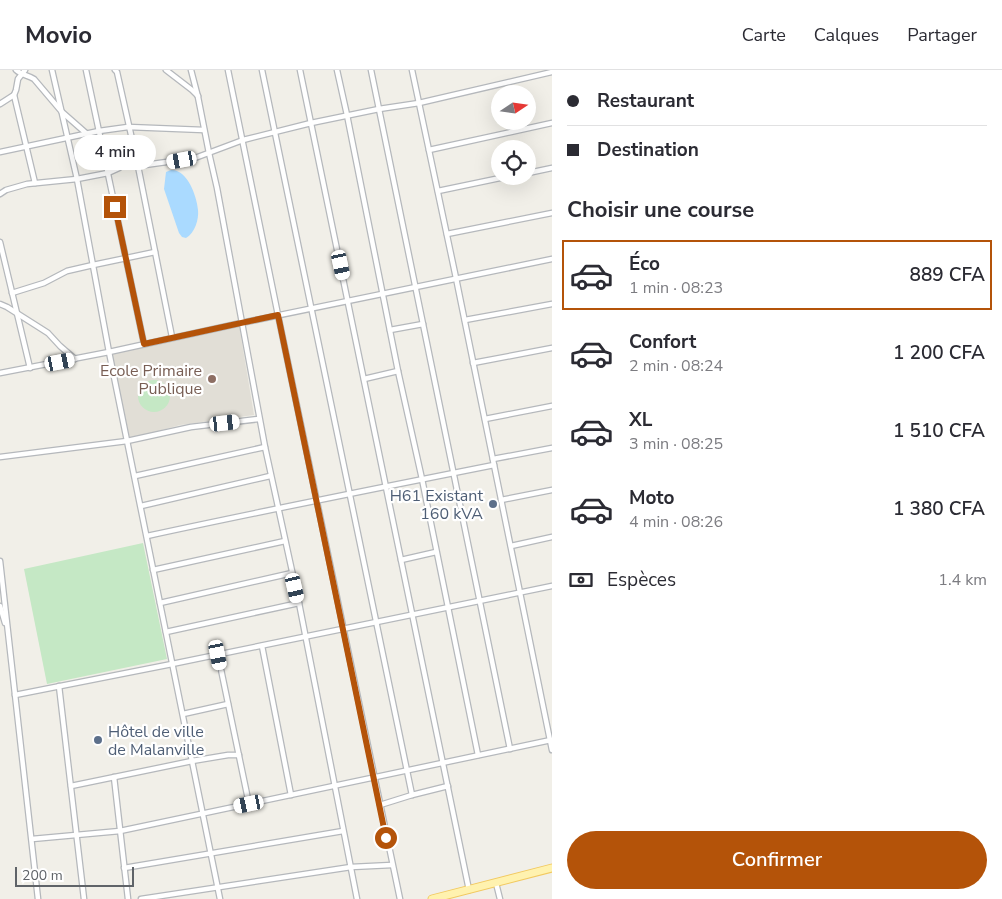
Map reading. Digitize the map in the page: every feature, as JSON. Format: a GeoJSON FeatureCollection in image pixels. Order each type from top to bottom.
{"type":"FeatureCollection","features":[{"type":"Feature","properties":{"kind":"main road"},"geometry":{"type":"LineString","coordinates":[[432,899],[552,868]]}},
{"type":"Feature","properties":{"kind":"street"},"geometry":{"type":"LineString","coordinates":[[16,70],[34,79],[62,112],[102,146],[126,162],[138,166],[195,158],[242,140],[311,123],[419,102],[552,72]]}},
{"type":"Feature","properties":{"kind":"street"},"geometry":{"type":"LineString","coordinates":[[52,70],[77,179],[109,352],[220,899]]}},
{"type":"Feature","properties":{"kind":"street"},"geometry":{"type":"LineString","coordinates":[[86,70],[144,344]]}},
{"type":"Feature","properties":{"kind":"street"},"geometry":{"type":"LineString","coordinates":[[115,70],[138,166],[172,337]]}},
{"type":"Feature","properties":{"kind":"street"},"geometry":{"type":"LineString","coordinates":[[166,70],[198,97]]}},
{"type":"Feature","properties":{"kind":"street"},"geometry":{"type":"LineString","coordinates":[[191,70],[224,224],[264,448],[299,603],[357,899]]}},
{"type":"Feature","properties":{"kind":"street"},"geometry":{"type":"LineString","coordinates":[[228,70],[400,899]]}},
{"type":"Feature","properties":{"kind":"street"},"geometry":{"type":"LineString","coordinates":[[262,70],[412,795]]}},
{"type":"Feature","properties":{"kind":"street"},"geometry":{"type":"LineString","coordinates":[[300,70],[470,890]]}},
{"type":"Feature","properties":{"kind":"street"},"geometry":{"type":"LineString","coordinates":[[337,70],[478,756]]}},
{"type":"Feature","properties":{"kind":"street"},"geometry":{"type":"LineString","coordinates":[[371,70],[510,749]]}},
{"type":"Feature","properties":{"kind":"street"},"geometry":{"type":"LineString","coordinates":[[412,70],[474,363],[552,750]]}},
{"type":"Feature","properties":{"kind":"street"},"geometry":{"type":"LineString","coordinates":[[23,72],[18,79],[14,95],[35,183]]}},
{"type":"Feature","properties":{"kind":"street"},"geometry":{"type":"LineString","coordinates":[[0,104],[14,95]]}},
{"type":"Feature","properties":{"kind":"street"},"geometry":{"type":"LineString","coordinates":[[429,150],[552,124]]}},
{"type":"Feature","properties":{"kind":"street"},"geometry":{"type":"LineString","coordinates":[[0,152],[68,137],[128,127],[204,130]]}},
{"type":"Feature","properties":{"kind":"street"},"geometry":{"type":"LineString","coordinates":[[0,194],[15,187],[35,183],[77,179],[108,173],[126,162]]}},
{"type":"Feature","properties":{"kind":"street"},"geometry":{"type":"LineString","coordinates":[[536,171],[552,168]]}},
{"type":"Feature","properties":{"kind":"street"},"geometry":{"type":"LineString","coordinates":[[438,191],[491,180]]}},
{"type":"Feature","properties":{"kind":"street"},"geometry":{"type":"LineString","coordinates":[[447,234],[552,213]]}},
{"type":"Feature","properties":{"kind":"street"},"geometry":{"type":"LineString","coordinates":[[0,242],[30,368]]}},
{"type":"Feature","properties":{"kind":"street"},"geometry":{"type":"LineString","coordinates":[[12,293],[44,283],[67,272],[155,252]]}},
{"type":"Feature","properties":{"kind":"street"},"geometry":{"type":"LineString","coordinates":[[0,373],[552,259]]}},
{"type":"Feature","properties":{"kind":"street"},"geometry":{"type":"LineString","coordinates":[[0,304],[48,333],[75,359]]}},
{"type":"Feature","properties":{"kind":"street"},"geometry":{"type":"LineString","coordinates":[[465,320],[552,304]]}},
{"type":"Feature","properties":{"kind":"street"},"geometry":{"type":"LineString","coordinates":[[390,330],[423,324]]}},
{"type":"Feature","properties":{"kind":"street"},"geometry":{"type":"LineString","coordinates":[[474,363],[552,348]]}},
{"type":"Feature","properties":{"kind":"street"},"geometry":{"type":"LineString","coordinates":[[364,379],[398,371]]}},
{"type":"Feature","properties":{"kind":"street"},"geometry":{"type":"LineString","coordinates":[[485,419],[552,406]]}},
{"type":"Feature","properties":{"kind":"street"},"geometry":{"type":"LineString","coordinates":[[0,458],[127,441],[184,428],[259,419]]}},
{"type":"Feature","properties":{"kind":"street"},"geometry":{"type":"LineString","coordinates":[[134,476],[264,448]]}},
{"type":"Feature","properties":{"kind":"street"},"geometry":{"type":"LineString","coordinates":[[147,536],[454,473],[552,448]]}},
{"type":"Feature","properties":{"kind":"street"},"geometry":{"type":"LineString","coordinates":[[141,506],[270,476]]}},
{"type":"Feature","properties":{"kind":"street"},"geometry":{"type":"LineString","coordinates":[[501,500],[552,490]]}},
{"type":"Feature","properties":{"kind":"street"},"geometry":{"type":"LineString","coordinates":[[511,546],[552,537]]}},
{"type":"Feature","properties":{"kind":"street"},"geometry":{"type":"LineString","coordinates":[[154,570],[285,541]]}},
{"type":"Feature","properties":{"kind":"street"},"geometry":{"type":"LineString","coordinates":[[401,560],[436,552]]}},
{"type":"Feature","properties":{"kind":"street"},"geometry":{"type":"LineString","coordinates":[[0,560],[38,899]]}},
{"type":"Feature","properties":{"kind":"street"},"geometry":{"type":"LineString","coordinates":[[160,603],[292,573]]}},
{"type":"Feature","properties":{"kind":"street"},"geometry":{"type":"LineString","coordinates":[[15,695],[552,586]]}},
{"type":"Feature","properties":{"kind":"street"},"geometry":{"type":"LineString","coordinates":[[166,632],[299,603]]}},
{"type":"Feature","properties":{"kind":"street"},"geometry":{"type":"LineString","coordinates":[[0,606],[9,634]]}},
{"type":"Feature","properties":{"kind":"street"},"geometry":{"type":"LineString","coordinates":[[262,646],[291,795]]}},
{"type":"Feature","properties":{"kind":"street"},"geometry":{"type":"LineString","coordinates":[[218,655],[249,804]]}},
{"type":"Feature","properties":{"kind":"street"},"geometry":{"type":"LineString","coordinates":[[59,686],[84,899]]}},
{"type":"Feature","properties":{"kind":"street"},"geometry":{"type":"LineString","coordinates":[[182,714],[228,704]]}},
{"type":"Feature","properties":{"kind":"street"},"geometry":{"type":"LineString","coordinates":[[32,840],[120,831],[551,740]]}},
{"type":"Feature","properties":{"kind":"street"},"geometry":{"type":"LineString","coordinates":[[71,786],[192,761],[239,755]]}},
{"type":"Feature","properties":{"kind":"street"},"geometry":{"type":"LineString","coordinates":[[114,776],[128,899]]}},
{"type":"Feature","properties":{"kind":"street"},"geometry":{"type":"LineString","coordinates":[[380,805],[448,786]]}},
{"type":"Feature","properties":{"kind":"street"},"geometry":{"type":"LineString","coordinates":[[124,868],[343,831]]}},
{"type":"Feature","properties":{"kind":"street"},"geometry":{"type":"LineString","coordinates":[[141,899],[351,867],[392,865]]}},
{"type":"Feature","properties":{"kind":"street"},"geometry":{"type":"LineString","coordinates":[[496,883],[500,899]]}},
{"type":"Feature","properties":{"kind":"shaded area"},"geometry":{"type":"Polygon","coordinates":[[[239,325],[254,415],[180,425],[130,439],[111,354],[239,325]]]}},
{"type":"Feature","properties":{"kind":"green space"},"geometry":{"type":"Polygon","coordinates":[[[154,380],[165,385],[170,396],[165,407],[154,412],[143,407],[138,396],[143,385],[154,380]]]}},
{"type":"Feature","properties":{"kind":"green space"},"geometry":{"type":"Polygon","coordinates":[[[143,543],[167,659],[47,684],[24,569],[143,543]]]}},
{"type":"Feature","properties":{"kind":"water"},"geometry":{"type":"Polygon","coordinates":[[[171,170],[182,174],[190,184],[197,204],[196,226],[186,238],[182,237],[179,233],[164,189],[166,172],[171,170]]]}},
{"type":"Feature","properties":{"kind":"place","name":"Ecole Primaire Publique"},"geometry":{"type":"Point","coordinates":[212,379]}},
{"type":"Feature","properties":{"kind":"place","name":"H61 Existant 160 kVA"},"geometry":{"type":"Point","coordinates":[493,504]}},
{"type":"Feature","properties":{"kind":"place","name":"Hôtel de ville de Malanville"},"geometry":{"type":"Point","coordinates":[98,740]}},
{"type":"Feature","properties":{"kind":"route"},"geometry":{"type":"LineString","coordinates":[[115,207],[144,344],[278,315],[386,838]]}}]}
